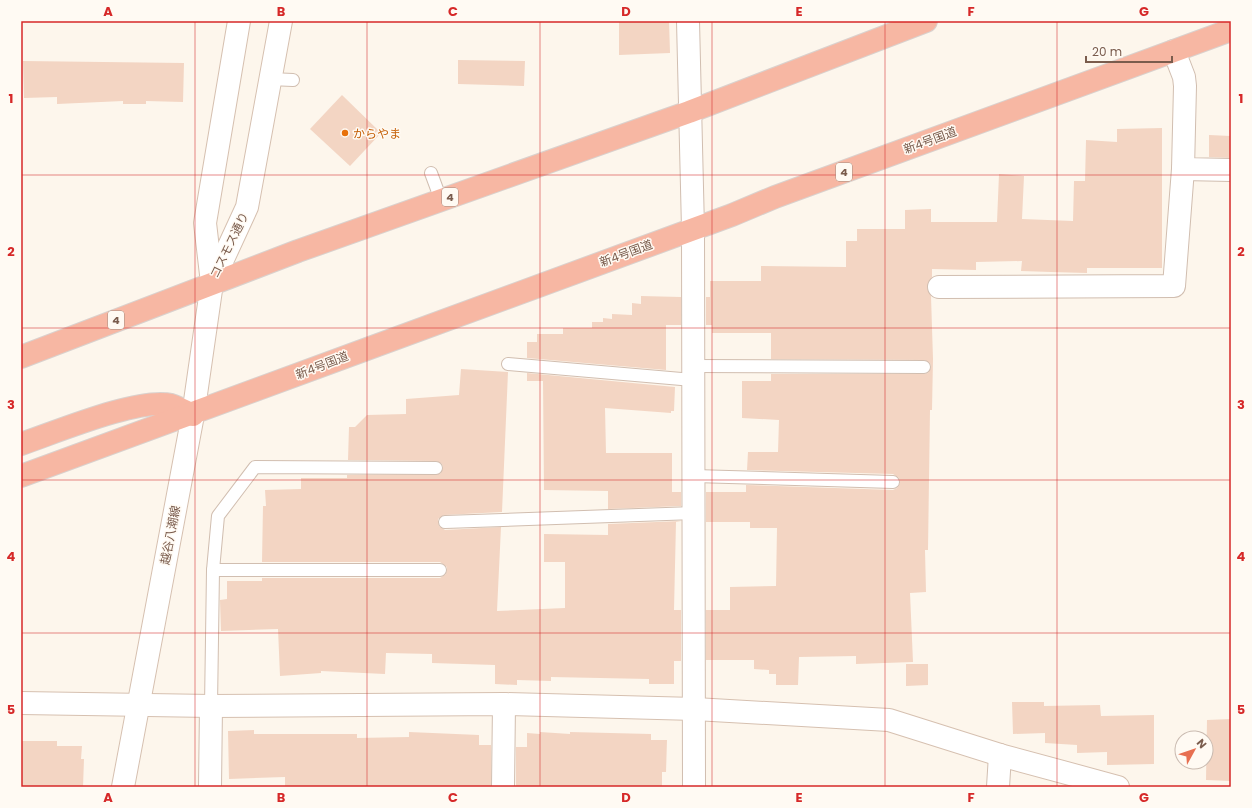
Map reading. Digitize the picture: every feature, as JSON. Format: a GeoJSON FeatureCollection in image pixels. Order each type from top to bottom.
{"type":"FeatureCollection","features":[{"type":"Feature","properties":{"kind":"highway","name":"4"},"geometry":{"type":"LineString","coordinates":[[21,357],[212,283],[689,112],[926,21]]}},
{"type":"Feature","properties":{"kind":"highway","name":"新4号国道"},"geometry":{"type":"LineString","coordinates":[[21,476],[193,415],[421,328],[1231,30]]}},
{"type":"Feature","properties":{"kind":"highway"},"geometry":{"type":"LineString","coordinates":[[21,444],[114,412],[150,404],[170,405],[193,415]]}},
{"type":"Feature","properties":{"kind":"street","name":"コスモス通り"},"geometry":{"type":"LineString","coordinates":[[212,283],[205,223],[239,21]]}},
{"type":"Feature","properties":{"kind":"street","name":"コスモス通り"},"geometry":{"type":"LineString","coordinates":[[212,283],[248,207],[281,21]]}},
{"type":"Feature","properties":{"kind":"street"},"geometry":{"type":"LineString","coordinates":[[688,21],[693,229],[694,787]]}},
{"type":"Feature","properties":{"kind":"street"},"geometry":{"type":"LineString","coordinates":[[939,287],[1174,286],[1183,169],[1185,86],[1184,77],[1174,50]]}},
{"type":"Feature","properties":{"kind":"street"},"geometry":{"type":"LineString","coordinates":[[1183,169],[1231,170]]}},
{"type":"Feature","properties":{"kind":"street","name":"越谷八潮線"},"geometry":{"type":"LineString","coordinates":[[123,787],[193,415],[212,283]]}},
{"type":"Feature","properties":{"kind":"street"},"geometry":{"type":"LineString","coordinates":[[21,703],[211,706],[504,704],[695,709],[889,720],[1000,755],[1114,786]]}},
{"type":"Feature","properties":{"kind":"street"},"geometry":{"type":"LineString","coordinates":[[503,787],[504,704]]}},
{"type":"Feature","properties":{"kind":"street"},"geometry":{"type":"LineString","coordinates":[[210,787],[211,706]]}},
{"type":"Feature","properties":{"kind":"street"},"geometry":{"type":"LineString","coordinates":[[998,787],[1000,755]]}},
{"type":"Feature","properties":{"kind":"lane"},"geometry":{"type":"LineString","coordinates":[[270,80],[293,80]]}},
{"type":"Feature","properties":{"kind":"lane"},"geometry":{"type":"LineString","coordinates":[[431,173],[441,200]]}},
{"type":"Feature","properties":{"kind":"lane"},"geometry":{"type":"LineString","coordinates":[[508,364],[693,373],[924,367]]}},
{"type":"Feature","properties":{"kind":"lane"},"geometry":{"type":"LineString","coordinates":[[211,706],[213,570],[218,516],[254,467],[436,468]]}},
{"type":"Feature","properties":{"kind":"lane"},"geometry":{"type":"LineString","coordinates":[[694,476],[893,482]]}},
{"type":"Feature","properties":{"kind":"lane"},"geometry":{"type":"LineString","coordinates":[[445,522],[694,513]]}},
{"type":"Feature","properties":{"kind":"lane"},"geometry":{"type":"LineString","coordinates":[[213,570],[440,570]]}},
{"type":"Feature","properties":{"kind":"building"},"geometry":{"type":"Polygon","coordinates":[[[619,21],[669,21],[670,53],[619,55],[619,21]]]}},
{"type":"Feature","properties":{"kind":"building"},"geometry":{"type":"Polygon","coordinates":[[[458,60],[525,61],[524,86],[458,84],[458,60]]]}},
{"type":"Feature","properties":{"kind":"building"},"geometry":{"type":"Polygon","coordinates":[[[23,61],[184,63],[183,102],[146,101],[146,104],[123,104],[123,101],[57,104],[57,97],[24,98],[23,61]]]}},
{"type":"Feature","properties":{"kind":"building"},"geometry":{"type":"Polygon","coordinates":[[[342,95],[381,133],[350,166],[310,129],[342,95]]]}},
{"type":"Feature","properties":{"kind":"building"},"geometry":{"type":"Polygon","coordinates":[[[1162,128],[1162,268],[1087,268],[1087,273],[1021,271],[1022,261],[976,262],[976,270],[932,269],[932,277],[927,287],[931,296],[933,359],[932,410],[930,410],[928,550],[925,550],[926,592],[910,593],[913,662],[856,664],[856,656],[799,657],[798,685],[776,685],[776,674],[769,674],[769,670],[754,669],[754,660],[706,660],[706,610],[730,610],[730,587],[776,586],[777,528],[750,528],[750,522],[706,522],[706,492],[746,492],[746,485],[893,490],[897,488],[900,483],[899,478],[893,474],[747,470],[748,452],[778,452],[779,420],[742,418],[742,381],[771,381],[771,374],[924,374],[928,373],[931,367],[930,363],[924,360],[771,359],[771,333],[712,333],[712,325],[706,325],[706,297],[710,297],[710,281],[761,281],[761,266],[846,267],[846,241],[857,241],[857,229],[905,229],[905,210],[931,209],[931,222],[997,222],[999,174],[1024,176],[1022,219],[1073,221],[1074,181],[1085,181],[1086,140],[1117,142],[1117,129],[1162,128]]]}},
{"type":"Feature","properties":{"kind":"building"},"geometry":{"type":"Polygon","coordinates":[[[1209,135],[1231,136],[1231,158],[1209,157],[1209,135]]]}},
{"type":"Feature","properties":{"kind":"building"},"geometry":{"type":"Polygon","coordinates":[[[641,296],[681,297],[681,325],[666,325],[666,370],[527,358],[527,342],[537,342],[537,334],[563,334],[563,328],[592,328],[592,322],[603,322],[603,318],[612,319],[612,314],[632,315],[632,303],[641,304],[641,296]]]}},
{"type":"Feature","properties":{"kind":"building"},"geometry":{"type":"Polygon","coordinates":[[[461,369],[508,372],[502,512],[444,515],[438,519],[439,526],[445,530],[501,527],[497,611],[565,608],[565,562],[544,562],[544,534],[608,535],[608,524],[681,521],[676,522],[674,610],[681,610],[681,661],[674,661],[674,684],[649,684],[649,679],[551,677],[551,681],[517,680],[517,685],[495,684],[495,665],[432,663],[432,654],[386,653],[385,674],[321,671],[321,673],[280,676],[278,629],[221,631],[220,600],[227,599],[227,581],[262,581],[262,578],[440,578],[446,574],[447,567],[440,562],[262,562],[263,506],[266,506],[265,490],[301,489],[301,478],[347,478],[347,475],[440,474],[443,468],[442,464],[436,461],[348,460],[349,427],[355,427],[367,415],[406,414],[406,399],[459,395],[461,369]]]}},
{"type":"Feature","properties":{"kind":"building"},"geometry":{"type":"Polygon","coordinates":[[[527,373],[675,387],[674,411],[671,411],[671,413],[605,408],[606,453],[672,453],[672,492],[681,492],[681,506],[608,509],[608,491],[544,490],[543,381],[527,381],[527,373]]]}},
{"type":"Feature","properties":{"kind":"building"},"geometry":{"type":"Polygon","coordinates":[[[906,664],[928,664],[928,685],[906,686],[906,664]]]}},
{"type":"Feature","properties":{"kind":"building"},"geometry":{"type":"Polygon","coordinates":[[[1012,702],[1044,702],[1044,706],[1100,705],[1101,716],[1154,715],[1154,764],[1107,765],[1107,752],[1077,753],[1077,745],[1045,743],[1045,733],[1013,734],[1012,702]]]}},
{"type":"Feature","properties":{"kind":"building"},"geometry":{"type":"Polygon","coordinates":[[[1231,719],[1231,781],[1206,780],[1206,770],[1214,770],[1214,730],[1207,730],[1207,720],[1231,719]]]}},
{"type":"Feature","properties":{"kind":"building"},"geometry":{"type":"Polygon","coordinates":[[[254,730],[254,734],[357,734],[357,738],[409,737],[409,732],[479,735],[479,745],[491,745],[491,787],[285,787],[285,777],[229,779],[228,731],[254,730]]]}},
{"type":"Feature","properties":{"kind":"building"},"geometry":{"type":"Polygon","coordinates":[[[540,732],[570,734],[570,732],[651,734],[651,740],[667,740],[666,772],[662,772],[662,787],[516,787],[516,747],[527,747],[527,733],[540,734],[540,732]]]}},
{"type":"Feature","properties":{"kind":"building"},"geometry":{"type":"Polygon","coordinates":[[[21,741],[57,741],[57,746],[82,746],[81,759],[84,759],[83,787],[21,787],[21,741]]]}},
{"type":"Feature","properties":{"kind":"place","name":"からやま"},"geometry":{"type":"Point","coordinates":[345,133]}}]}
